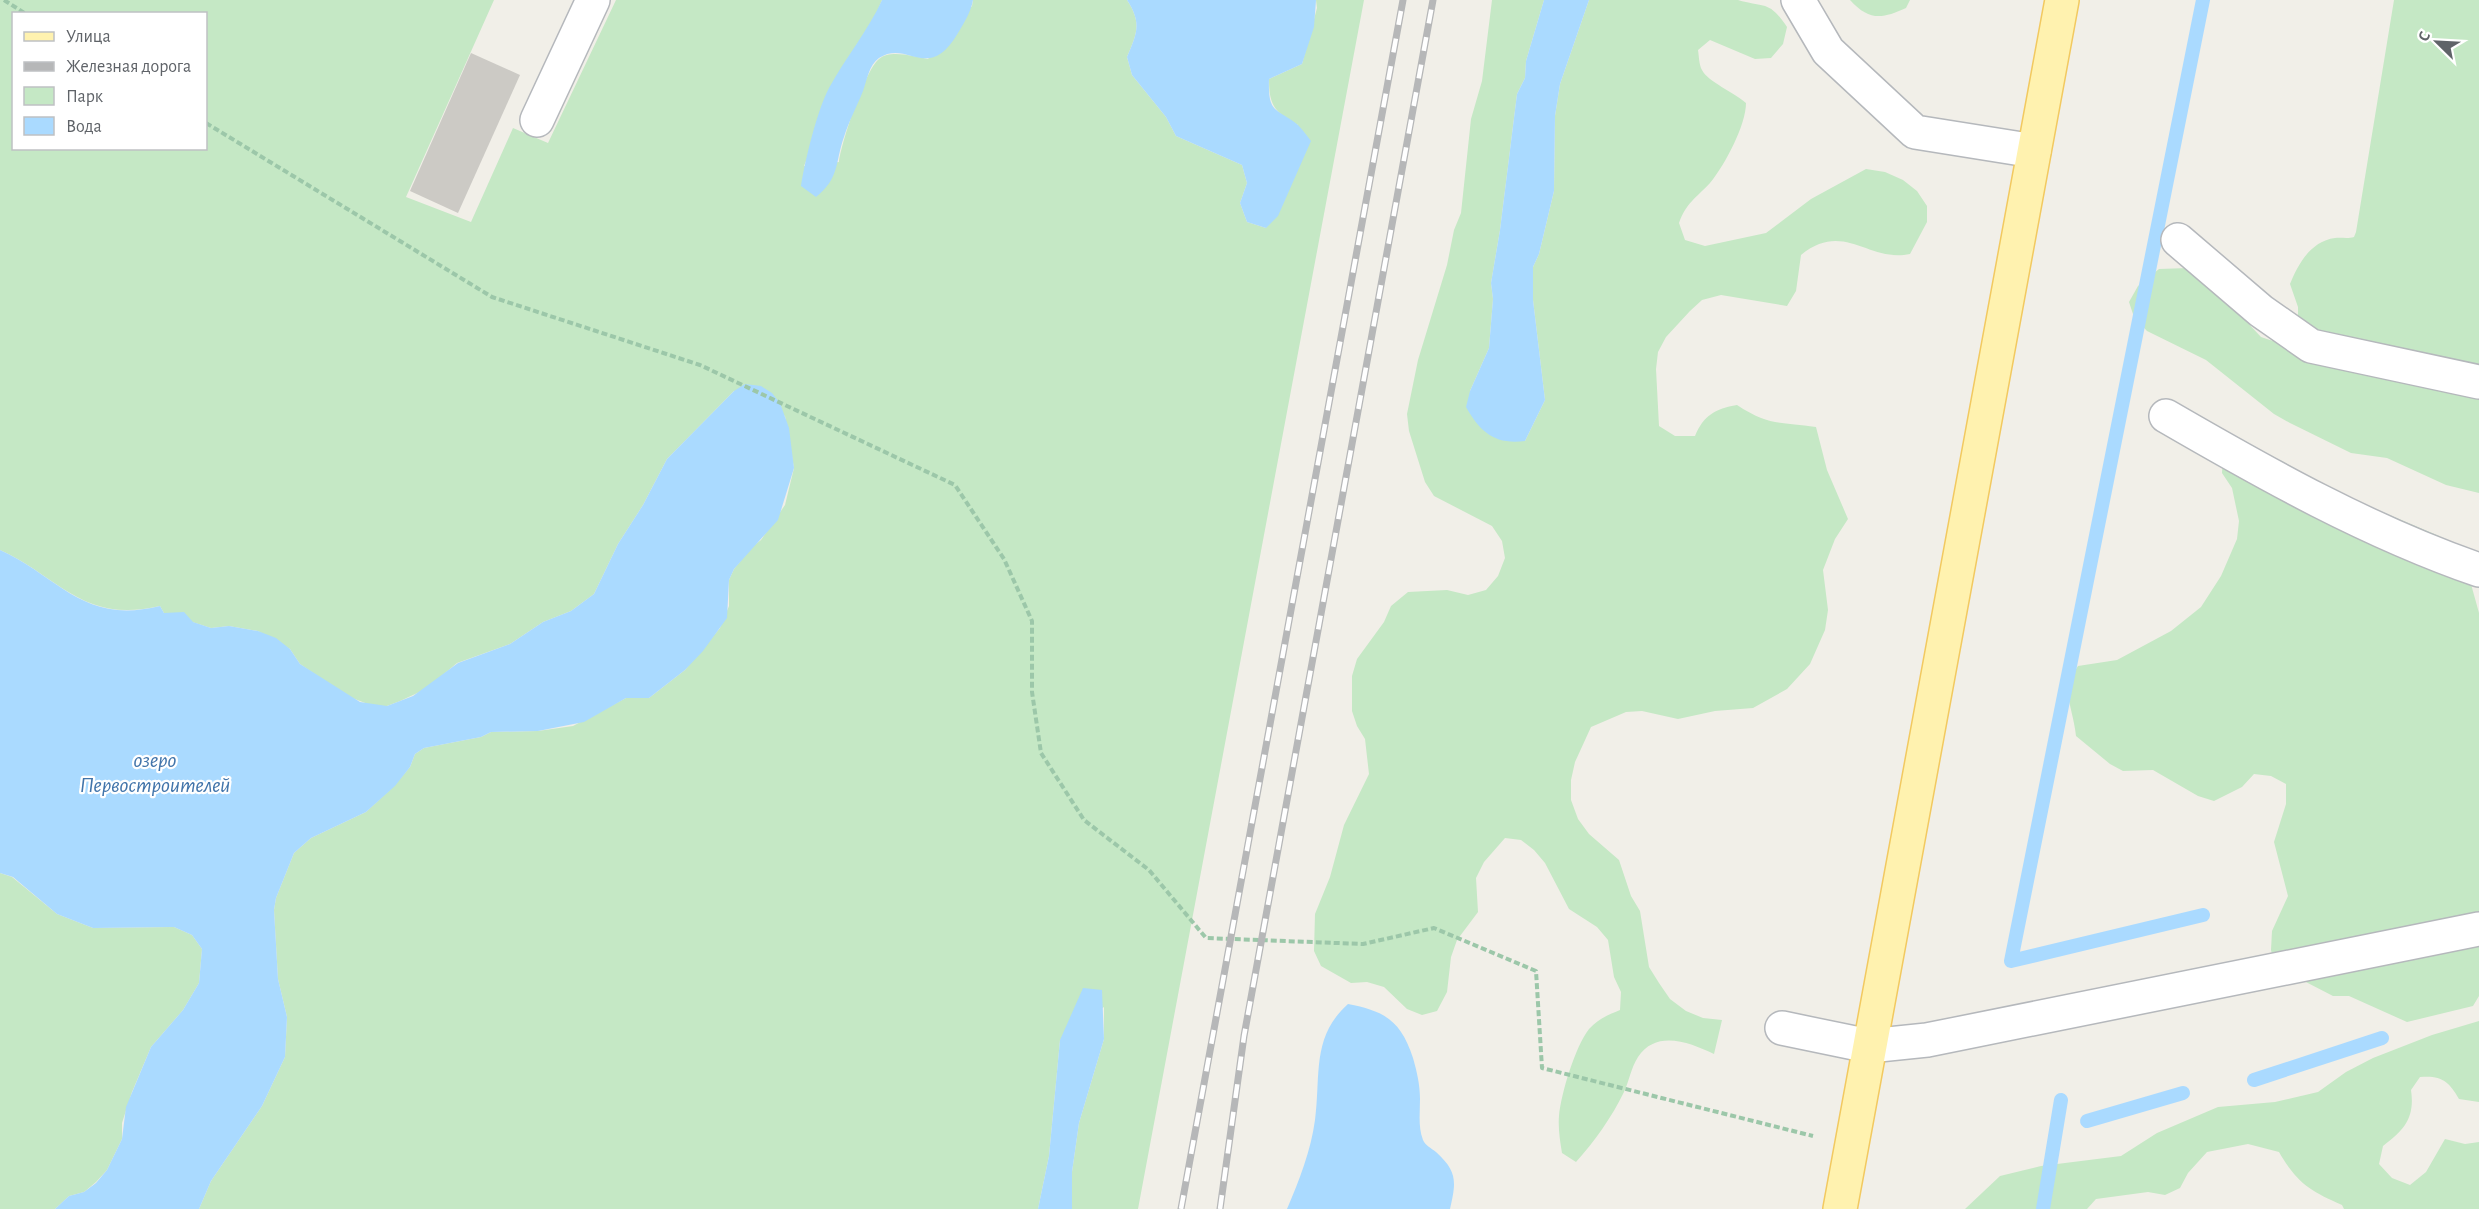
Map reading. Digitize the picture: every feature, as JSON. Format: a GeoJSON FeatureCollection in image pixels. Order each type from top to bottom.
{"type":"FeatureCollection","features":[{"type":"Feature","properties":{"kind":"main road"},"geometry":{"type":"LineString","coordinates":[[1840,1209],[2062,0]]}},
{"type":"Feature","properties":{"kind":"street"},"geometry":{"type":"LineString","coordinates":[[537,120],[594,0]]}},
{"type":"Feature","properties":{"kind":"street"},"geometry":{"type":"LineString","coordinates":[[1798,0],[1828,51],[1915,132],[2034,151]]}},
{"type":"Feature","properties":{"kind":"street"},"geometry":{"type":"LineString","coordinates":[[2178,240],[2261,311],[2311,346],[2479,382]]}},
{"type":"Feature","properties":{"kind":"street"},"geometry":{"type":"LineString","coordinates":[[2166,416],[2268,475],[2434,554],[2479,570]]}},
{"type":"Feature","properties":{"kind":"street"},"geometry":{"type":"LineString","coordinates":[[1782,1028],[1869,1046],[1938,1037],[2479,929]]}},
{"type":"Feature","properties":{"kind":"path"},"geometry":{"type":"LineString","coordinates":[[4,0],[23,12]]}},
{"type":"Feature","properties":{"kind":"path"},"geometry":{"type":"LineString","coordinates":[[207,124],[492,297],[700,365],[955,485],[1004,559],[1032,621],[1032,692],[1041,753],[1084,820],[1149,870],[1206,938],[1363,944],[1434,928],[1536,971],[1542,1068],[1815,1136]]}},
{"type":"Feature","properties":{"kind":"green space"},"geometry":{"type":"Polygon","coordinates":[[[0,0],[494,0],[406,197],[471,222],[513,128],[548,143],[616,0],[882,0],[874,19],[848,58],[804,166],[839,162],[849,124],[861,92],[873,66],[879,59],[896,54],[928,59],[972,6],[973,0],[1127,0],[1136,22],[1135,34],[1127,57],[1132,75],[1166,117],[1176,136],[1242,165],[1247,183],[1240,203],[1247,222],[1266,228],[1298,125],[1275,107],[1270,96],[1269,79],[1302,64],[1317,8],[1316,0],[1364,0],[1138,1209],[1072,1209],[1072,1172],[1079,1123],[1104,1039],[1104,1007],[1060,1040],[1049,1156],[1038,1209],[199,1209],[211,1181],[262,1106],[285,1057],[287,1017],[278,979],[274,910],[276,898],[294,853],[311,838],[366,812],[394,786],[410,767],[415,754],[424,748],[481,737],[491,732],[538,731],[573,726],[626,698],[649,698],[685,670],[720,628],[729,606],[729,580],[734,569],[752,547],[761,540],[785,505],[794,468],[785,416],[734,391],[667,459],[643,505],[618,544],[594,594],[571,611],[543,622],[510,644],[457,663],[426,689],[387,706],[373,706],[347,696],[300,664],[290,649],[258,631],[229,626],[211,628],[164,613],[160,606],[134,610],[111,609],[92,604],[0,550],[0,0]]]}},
{"type":"Feature","properties":{"kind":"green space"},"geometry":{"type":"Polygon","coordinates":[[[1492,0],[1544,0],[1526,61],[1525,78],[1517,94],[1491,283],[1493,299],[1489,348],[1470,391],[1525,441],[1545,400],[1533,300],[1533,267],[1539,254],[1554,191],[1555,116],[1560,84],[1589,0],[1738,0],[1766,6],[1781,18],[1787,27],[1783,44],[1771,58],[1755,59],[1710,40],[1698,50],[1700,66],[1705,74],[1746,103],[1739,133],[1728,156],[1710,183],[1692,201],[1682,216],[1679,223],[1685,240],[1705,246],[1766,233],[1811,199],[1866,169],[1885,172],[1903,180],[1917,191],[1927,206],[1927,222],[1910,254],[1881,253],[1843,242],[1830,241],[1816,245],[1801,255],[1796,291],[1787,306],[1721,295],[1702,300],[1666,337],[1658,352],[1656,369],[1659,426],[1675,436],[1695,436],[1702,423],[1711,414],[1737,405],[1767,420],[1816,427],[1827,470],[1848,519],[1835,539],[1823,570],[1828,610],[1825,630],[1810,664],[1787,689],[1753,708],[1715,711],[1678,719],[1642,711],[1626,712],[1591,727],[1575,762],[1571,780],[1571,800],[1578,819],[1589,834],[1619,860],[1631,896],[1640,911],[1649,967],[1670,999],[1686,1011],[1703,1018],[1722,1020],[1714,1054],[1674,1041],[1655,1043],[1646,1048],[1638,1057],[1614,1111],[1576,1162],[1562,1153],[1560,1139],[1559,1116],[1566,1084],[1584,1037],[1596,1023],[1620,1010],[1621,992],[1614,977],[1608,940],[1597,927],[1569,909],[1545,863],[1534,850],[1521,840],[1505,838],[1484,862],[1476,878],[1478,912],[1457,940],[1451,957],[1447,992],[1437,1011],[1422,1015],[1407,1009],[1384,987],[1367,982],[1351,983],[1321,966],[1314,951],[1315,914],[1330,877],[1344,825],[1369,774],[1365,739],[1352,711],[1352,676],[1357,659],[1384,622],[1391,606],[1408,592],[1447,590],[1468,595],[1486,590],[1498,576],[1505,558],[1502,541],[1492,526],[1434,496],[1425,482],[1409,431],[1407,414],[1418,360],[1447,265],[1454,230],[1461,213],[1471,119],[1482,81],[1492,0]]]}},
{"type":"Feature","properties":{"kind":"green space"},"geometry":{"type":"Polygon","coordinates":[[[1850,0],[1910,0],[1906,8],[1883,16],[1876,16],[1863,12],[1850,0]]]}},
{"type":"Feature","properties":{"kind":"green space"},"geometry":{"type":"Polygon","coordinates":[[[2394,0],[2479,0],[2479,493],[2446,485],[2387,458],[2351,453],[2290,423],[2274,414],[2206,360],[2147,331],[2134,317],[2129,302],[2138,286],[2159,269],[2188,268],[2213,286],[2261,337],[2282,344],[2298,331],[2298,307],[2290,284],[2297,269],[2306,255],[2319,244],[2335,238],[2354,237],[2356,232],[2394,0]]]}},
{"type":"Feature","properties":{"kind":"green space"},"geometry":{"type":"Polygon","coordinates":[[[2238,444],[2282,461],[2333,491],[2439,536],[2456,550],[2466,566],[2479,613],[2479,996],[2473,1006],[2407,1022],[2349,996],[2333,996],[2275,966],[2271,950],[2272,931],[2288,896],[2274,842],[2286,804],[2286,784],[2271,776],[2254,774],[2242,787],[2214,801],[2198,796],[2153,770],[2123,771],[2110,764],[2076,736],[2069,692],[2078,666],[2117,660],[2171,631],[2201,607],[2221,576],[2237,539],[2239,521],[2232,488],[2222,473],[2223,454],[2238,444]]]}},
{"type":"Feature","properties":{"kind":"green space"},"geometry":{"type":"Polygon","coordinates":[[[0,873],[12,877],[57,914],[93,928],[174,927],[192,935],[202,949],[199,983],[183,1010],[151,1047],[122,1123],[122,1139],[107,1170],[84,1192],[69,1196],[55,1209],[0,1209],[0,873]]]}},
{"type":"Feature","properties":{"kind":"green space"},"geometry":{"type":"Polygon","coordinates":[[[2479,1021],[2479,1102],[2459,1099],[2444,1080],[2420,1077],[2411,1090],[2411,1108],[2407,1122],[2383,1146],[2379,1164],[2392,1178],[2410,1185],[2426,1172],[2445,1139],[2465,1144],[2479,1142],[2479,1209],[2344,1209],[2342,1205],[2321,1195],[2298,1179],[2279,1152],[2248,1144],[2207,1152],[2188,1173],[2180,1188],[2165,1195],[2148,1192],[2096,1199],[2087,1209],[1965,1209],[2000,1176],[2041,1166],[2121,1156],[2157,1133],[2218,1107],[2275,1102],[2318,1092],[2346,1072],[2373,1058],[2432,1035],[2479,1021]]]}},
{"type":"Feature","properties":{"kind":"water"},"geometry":{"type":"Polygon","coordinates":[[[882,0],[973,0],[958,33],[947,48],[937,56],[918,58],[899,53],[889,54],[876,61],[846,131],[833,176],[824,190],[816,197],[801,186],[808,150],[820,109],[829,88],[882,0]]]}},
{"type":"Feature","properties":{"kind":"water"},"geometry":{"type":"Polygon","coordinates":[[[1127,0],[1316,0],[1314,27],[1302,64],[1269,79],[1272,105],[1298,125],[1311,141],[1278,216],[1266,228],[1247,222],[1240,203],[1247,183],[1242,165],[1176,136],[1166,117],[1132,75],[1127,57],[1135,34],[1136,22],[1127,0]]]}},
{"type":"Feature","properties":{"kind":"water"},"geometry":{"type":"Polygon","coordinates":[[[1544,0],[1589,0],[1560,84],[1555,116],[1554,191],[1539,254],[1533,267],[1533,300],[1545,400],[1525,441],[1514,442],[1489,435],[1466,407],[1470,391],[1489,348],[1493,299],[1491,283],[1517,94],[1525,78],[1526,61],[1544,0]]]}},
{"type":"Feature","properties":{"kind":"water","name":"озеро Первостроителей"},"geometry":{"type":"Polygon","coordinates":[[[745,384],[761,386],[772,393],[780,403],[789,428],[794,468],[778,520],[734,569],[729,580],[727,618],[703,651],[685,670],[649,698],[626,698],[584,722],[538,731],[491,732],[481,737],[424,748],[415,754],[410,767],[395,786],[366,812],[311,838],[294,853],[276,898],[274,910],[278,979],[287,1017],[285,1057],[262,1106],[211,1181],[199,1209],[55,1209],[69,1196],[84,1192],[96,1183],[107,1170],[122,1139],[126,1107],[151,1047],[183,1010],[199,983],[202,949],[192,935],[174,927],[93,928],[57,914],[13,877],[0,873],[0,550],[74,596],[92,604],[111,609],[134,610],[160,606],[164,613],[184,612],[193,622],[211,628],[229,626],[258,631],[276,638],[290,649],[300,664],[360,702],[387,706],[413,696],[458,663],[510,644],[543,622],[571,611],[594,594],[618,544],[643,505],[667,459],[734,391],[745,384]]]}},
{"type":"Feature","properties":{"kind":"water"},"geometry":{"type":"Polygon","coordinates":[[[1083,988],[1102,990],[1104,1039],[1079,1123],[1072,1172],[1072,1209],[1038,1209],[1049,1156],[1060,1040],[1083,988]]]}},
{"type":"Feature","properties":{"kind":"water"},"geometry":{"type":"Polygon","coordinates":[[[1348,1004],[1382,1014],[1397,1026],[1408,1045],[1419,1084],[1421,1135],[1427,1145],[1443,1159],[1454,1178],[1450,1209],[1287,1209],[1311,1143],[1323,1044],[1336,1017],[1348,1004]]]}},
{"type":"Feature","properties":{"kind":"building"},"geometry":{"type":"Polygon","coordinates":[[[471,53],[520,75],[458,213],[410,191],[471,53]]]}},
{"type":"Feature","properties":{"kind":"waterway"},"geometry":{"type":"LineString","coordinates":[[2203,0],[2011,961],[2203,915]]}},
{"type":"Feature","properties":{"kind":"waterway"},"geometry":{"type":"LineString","coordinates":[[2254,1080],[2382,1038]]}},
{"type":"Feature","properties":{"kind":"waterway"},"geometry":{"type":"LineString","coordinates":[[2087,1121],[2183,1093]]}},
{"type":"Feature","properties":{"kind":"waterway"},"geometry":{"type":"LineString","coordinates":[[2043,1209],[2061,1100]]}},
{"type":"Feature","properties":{"kind":"railway"},"geometry":{"type":"LineString","coordinates":[[1181,1209],[1403,0]]}},
{"type":"Feature","properties":{"kind":"railway"},"geometry":{"type":"LineString","coordinates":[[1220,1209],[1244,1036],[1433,0]]}}]}
